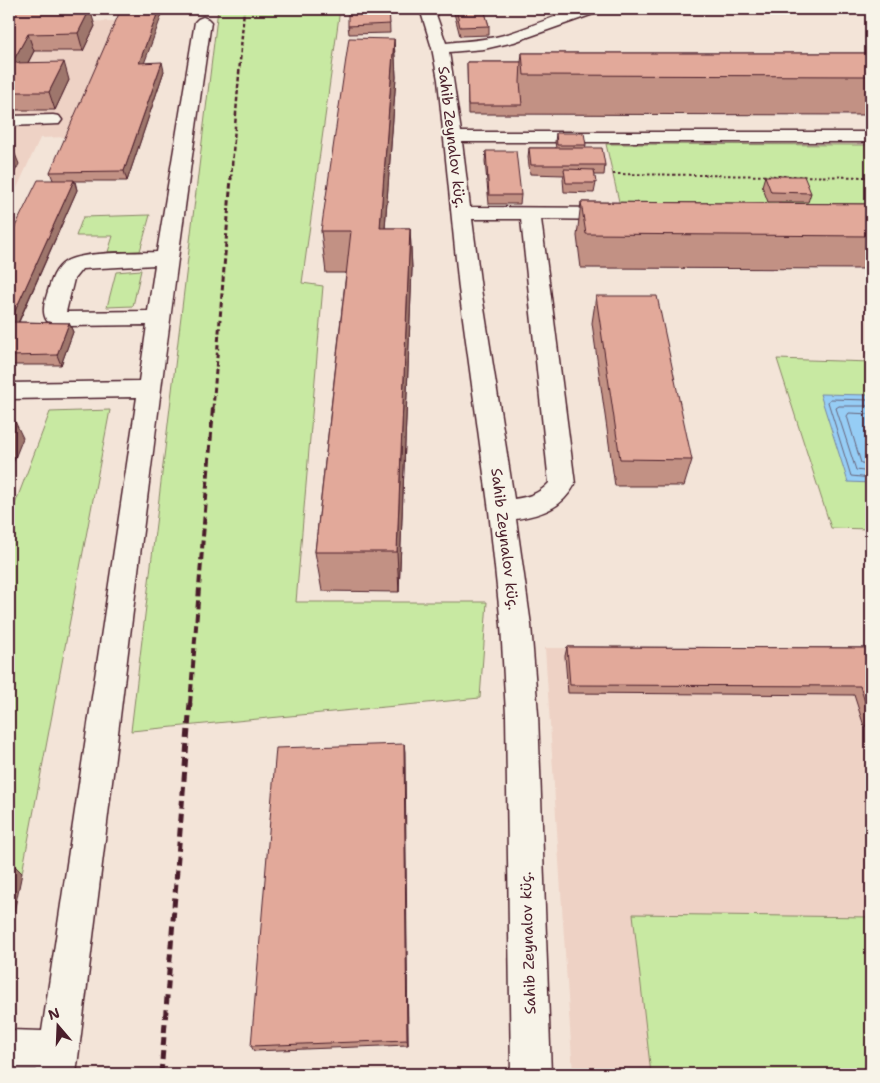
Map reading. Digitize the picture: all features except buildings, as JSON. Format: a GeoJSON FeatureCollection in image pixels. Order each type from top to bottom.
{"type":"FeatureCollection","features":[{"type":"Feature","properties":{"kind":"street","name":"Sahib Zeynalov küç."},"geometry":{"type":"LineString","coordinates":[[427,9],[440,48],[446,80],[470,289],[502,511],[516,625],[522,714],[531,1074]]}},
{"type":"Feature","properties":{"kind":"street"},"geometry":{"type":"LineString","coordinates":[[440,48],[484,44],[508,39],[594,9]]}},
{"type":"Feature","properties":{"kind":"street"},"geometry":{"type":"LineString","coordinates":[[9,10],[93,10]]}},
{"type":"Feature","properties":{"kind":"street"},"geometry":{"type":"LineString","coordinates":[[9,1050],[58,1063],[150,389],[166,258],[202,22]]}},
{"type":"Feature","properties":{"kind":"street"},"geometry":{"type":"LineString","coordinates":[[9,121],[53,120]]}},
{"type":"Feature","properties":{"kind":"street"},"geometry":{"type":"LineString","coordinates":[[452,136],[871,137]]}},
{"type":"Feature","properties":{"kind":"street"},"geometry":{"type":"LineString","coordinates":[[462,213],[637,214]]}},
{"type":"Feature","properties":{"kind":"street"},"geometry":{"type":"LineString","coordinates":[[502,511],[543,504],[556,494],[562,484],[530,213]]}},
{"type":"Feature","properties":{"kind":"street"},"geometry":{"type":"LineString","coordinates":[[159,318],[66,319],[55,316],[54,308],[66,272],[73,265],[82,262],[166,258]]}},
{"type":"Feature","properties":{"kind":"street"},"geometry":{"type":"LineString","coordinates":[[9,391],[150,389]]}},
{"type":"Feature","properties":{"kind":"path"},"geometry":{"type":"LineString","coordinates":[[613,174],[871,177]]}},
{"type":"Feature","properties":{"kind":"shaded area"},"geometry":{"type":"Polygon","coordinates":[[[117,21],[67,137],[40,138],[9,205],[9,23],[117,21]]]}},
{"type":"Feature","properties":{"kind":"shaded area"},"geometry":{"type":"Polygon","coordinates":[[[545,648],[871,648],[871,1074],[573,1074],[545,648]]]}},
{"type":"Feature","properties":{"kind":"green space"},"geometry":{"type":"Polygon","coordinates":[[[218,9],[340,9],[302,283],[323,286],[296,602],[487,602],[480,698],[131,731],[218,9]]]}},
{"type":"Feature","properties":{"kind":"green space"},"geometry":{"type":"Polygon","coordinates":[[[606,144],[871,145],[871,206],[620,206],[606,144]]]}},
{"type":"Feature","properties":{"kind":"green space"},"geometry":{"type":"Polygon","coordinates":[[[150,215],[140,251],[108,252],[113,236],[76,236],[83,217],[150,215]]]}},
{"type":"Feature","properties":{"kind":"green space"},"geometry":{"type":"Polygon","coordinates":[[[141,270],[133,306],[107,307],[116,272],[141,270]]]}},
{"type":"Feature","properties":{"kind":"green space"},"geometry":{"type":"Polygon","coordinates":[[[777,359],[871,362],[871,529],[831,528],[777,359]]]}},
{"type":"Feature","properties":{"kind":"green space"},"geometry":{"type":"Polygon","coordinates":[[[110,410],[22,873],[9,874],[9,520],[50,412],[110,410]]]}},
{"type":"Feature","properties":{"kind":"green space"},"geometry":{"type":"Polygon","coordinates":[[[633,914],[871,917],[871,1074],[651,1074],[633,914]]]}},
{"type":"Feature","properties":{"kind":"water"},"geometry":{"type":"Polygon","coordinates":[[[820,394],[871,395],[871,483],[848,482],[820,394]]]}},
{"type":"Feature","properties":{"kind":"railway"},"geometry":{"type":"LineString","coordinates":[[231,179],[244,9]]}},
{"type":"Feature","properties":{"kind":"railway"},"geometry":{"type":"LineString","coordinates":[[213,409],[231,178]]}},
{"type":"Feature","properties":{"kind":"railway"},"geometry":{"type":"LineString","coordinates":[[190,704],[213,408]]}},
{"type":"Feature","properties":{"kind":"railway"},"geometry":{"type":"LineString","coordinates":[[161,1074],[190,703]]}}]}
